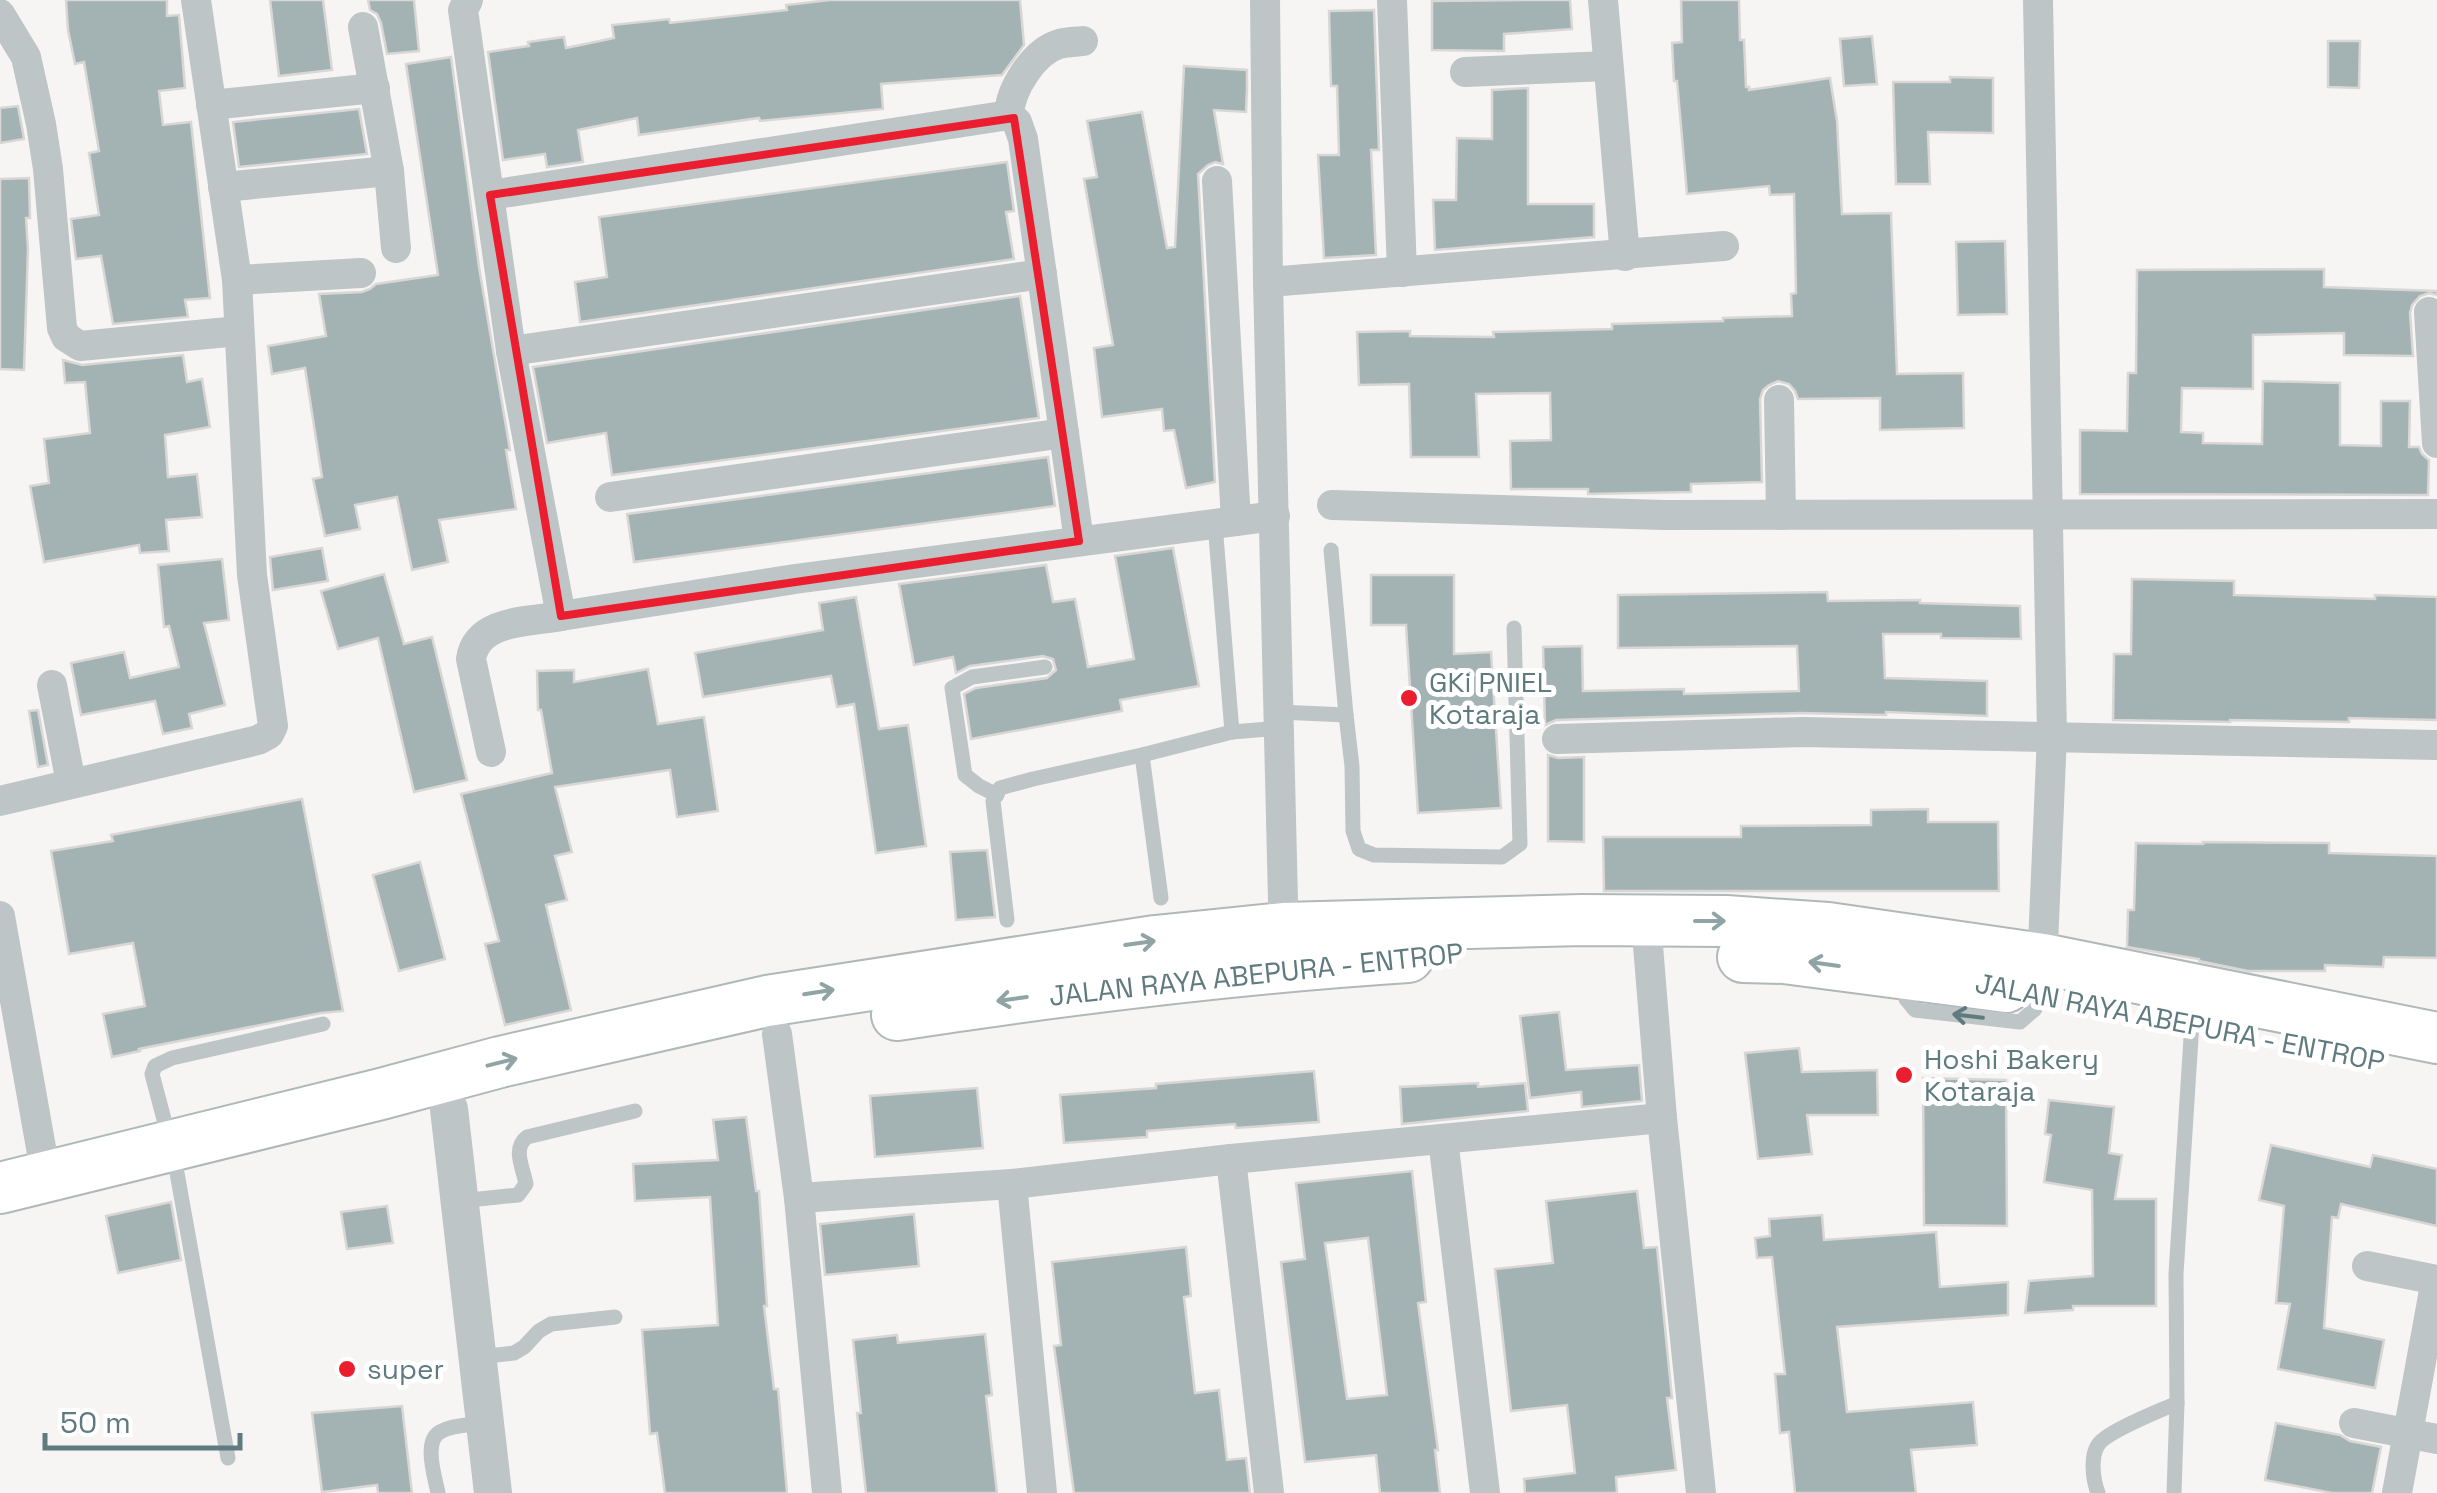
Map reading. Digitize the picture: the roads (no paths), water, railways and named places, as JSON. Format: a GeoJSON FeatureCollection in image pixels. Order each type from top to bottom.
{"type":"FeatureCollection","features":[{"type":"Feature","properties":{"kind":"highway"},"geometry":{"type":"LineString","coordinates":[[0,1218],[174,1159],[500,1062],[767,1000],[1155,941],[1284,946],[1582,920],[1648,937],[1726,921],[1828,928],[2042,975],[2437,1038]]}},
{"type":"Feature","properties":{"kind":"highway","name":"JALAN RAYA ABEPURA - ENTROP"},"geometry":{"type":"LineString","coordinates":[[1648,937],[1906,974],[2042,975],[2192,1022],[2437,1070]]}},
{"type":"Feature","properties":{"kind":"highway","name":"JALAN RAYA ABEPURA - ENTROP"},"geometry":{"type":"LineString","coordinates":[[174,1159],[449,1109],[777,1034],[1051,993],[1284,946]]}},
{"type":"Feature","properties":{"kind":"highway"},"geometry":{"type":"LineString","coordinates":[[23,1182],[174,1159]]}},
{"type":"Feature","properties":{"kind":"street"},"geometry":{"type":"LineString","coordinates":[[0,801],[258,740],[273,726],[252,576],[238,280],[196,0]]}},
{"type":"Feature","properties":{"kind":"street"},"geometry":{"type":"LineString","coordinates":[[468,0],[463,10],[511,351],[562,616]]}},
{"type":"Feature","properties":{"kind":"street"},"geometry":{"type":"LineString","coordinates":[[1265,0],[1284,946]]}},
{"type":"Feature","properties":{"kind":"street"},"geometry":{"type":"LineString","coordinates":[[1392,0],[1402,272]]}},
{"type":"Feature","properties":{"kind":"street"},"geometry":{"type":"LineString","coordinates":[[1603,0],[1625,256]]}},
{"type":"Feature","properties":{"kind":"street"},"geometry":{"type":"LineString","coordinates":[[2038,0],[2052,736],[2042,975]]}},
{"type":"Feature","properties":{"kind":"street"},"geometry":{"type":"LineString","coordinates":[[0,14],[26,57],[41,124],[66,337],[80,346],[240,331]]}},
{"type":"Feature","properties":{"kind":"street"},"geometry":{"type":"LineString","coordinates":[[364,26],[389,171],[396,248]]}},
{"type":"Feature","properties":{"kind":"street"},"geometry":{"type":"LineString","coordinates":[[1009,115],[1016,88],[1034,62],[1056,44],[1084,42]]}},
{"type":"Feature","properties":{"kind":"street"},"geometry":{"type":"LineString","coordinates":[[1465,72],[1608,66]]}},
{"type":"Feature","properties":{"kind":"street"},"geometry":{"type":"LineString","coordinates":[[211,104],[375,88]]}},
{"type":"Feature","properties":{"kind":"street"},"geometry":{"type":"LineString","coordinates":[[490,195],[1009,115],[1017,122],[1023,139],[1079,541]]}},
{"type":"Feature","properties":{"kind":"street"},"geometry":{"type":"LineString","coordinates":[[223,186],[389,171]]}},
{"type":"Feature","properties":{"kind":"street"},"geometry":{"type":"LineString","coordinates":[[1217,181],[1226,522]]}},
{"type":"Feature","properties":{"kind":"street"},"geometry":{"type":"LineString","coordinates":[[1268,282],[1724,246]]}},
{"type":"Feature","properties":{"kind":"street"},"geometry":{"type":"LineString","coordinates":[[238,280],[361,273]]}},
{"type":"Feature","properties":{"kind":"street"},"geometry":{"type":"LineString","coordinates":[[511,351],[1042,274]]}},
{"type":"Feature","properties":{"kind":"street"},"geometry":{"type":"LineString","coordinates":[[2429,312],[2437,443]]}},
{"type":"Feature","properties":{"kind":"street"},"geometry":{"type":"LineString","coordinates":[[1779,400],[1781,515]]}},
{"type":"Feature","properties":{"kind":"street"},"geometry":{"type":"LineString","coordinates":[[610,498],[1064,434]]}},
{"type":"Feature","properties":{"kind":"street"},"geometry":{"type":"LineString","coordinates":[[1332,505],[1664,515],[2437,514]]}},
{"type":"Feature","properties":{"kind":"street"},"geometry":{"type":"LineString","coordinates":[[491,752],[470,659],[478,639],[493,629],[794,579],[1275,516]]}},
{"type":"Feature","properties":{"kind":"street"},"geometry":{"type":"LineString","coordinates":[[52,685],[71,784]]}},
{"type":"Feature","properties":{"kind":"street"},"geometry":{"type":"LineString","coordinates":[[1557,739],[1802,732],[2437,745]]}},
{"type":"Feature","properties":{"kind":"street"},"geometry":{"type":"LineString","coordinates":[[0,916],[23,1182]]}},
{"type":"Feature","properties":{"kind":"street"},"geometry":{"type":"LineString","coordinates":[[1648,937],[1662,1118],[1701,1493]]}},
{"type":"Feature","properties":{"kind":"street"},"geometry":{"type":"LineString","coordinates":[[777,1034],[799,1198],[827,1493]]}},
{"type":"Feature","properties":{"kind":"street"},"geometry":{"type":"LineString","coordinates":[[449,1109],[493,1493]]}},
{"type":"Feature","properties":{"kind":"street"},"geometry":{"type":"LineString","coordinates":[[799,1198],[1012,1184],[1662,1118]]}},
{"type":"Feature","properties":{"kind":"street"},"geometry":{"type":"LineString","coordinates":[[1443,1139],[1485,1493]]}},
{"type":"Feature","properties":{"kind":"street"},"geometry":{"type":"LineString","coordinates":[[1230,1159],[1269,1493]]}},
{"type":"Feature","properties":{"kind":"street"},"geometry":{"type":"LineString","coordinates":[[1012,1184],[1042,1493]]}},
{"type":"Feature","properties":{"kind":"street"},"geometry":{"type":"LineString","coordinates":[[2367,1266],[2437,1280],[2398,1493]]}},
{"type":"Feature","properties":{"kind":"street"},"geometry":{"type":"LineString","coordinates":[[2354,1423],[2437,1439]]}},
{"type":"Feature","properties":{"kind":"lane"},"geometry":{"type":"LineString","coordinates":[[1226,522],[1232,732]]}},
{"type":"Feature","properties":{"kind":"lane"},"geometry":{"type":"LineString","coordinates":[[1331,550],[1352,766],[1353,831],[1360,849],[1374,855],[1502,857],[1520,844],[1514,628]]}},
{"type":"Feature","properties":{"kind":"lane"},"geometry":{"type":"LineString","coordinates":[[997,794],[966,775],[952,688],[972,677],[1045,667]]}},
{"type":"Feature","properties":{"kind":"lane"},"geometry":{"type":"LineString","coordinates":[[1007,920],[994,801],[1000,788],[1280,720],[1346,715]]}},
{"type":"Feature","properties":{"kind":"lane"},"geometry":{"type":"LineString","coordinates":[[1142,756],[1162,898]]}},
{"type":"Feature","properties":{"kind":"lane"},"geometry":{"type":"LineString","coordinates":[[2174,1493],[2176,1274],[2192,1022]]}},
{"type":"Feature","properties":{"kind":"lane"},"geometry":{"type":"LineString","coordinates":[[228,1458],[174,1159],[152,1074],[155,1066],[172,1058],[323,1024]]}},
{"type":"Feature","properties":{"kind":"lane"},"geometry":{"type":"LineString","coordinates":[[460,1201],[518,1195],[526,1184],[518,1148],[527,1137],[635,1111]]}},
{"type":"Feature","properties":{"kind":"lane"},"geometry":{"type":"LineString","coordinates":[[479,1356],[514,1353],[551,1324],[615,1317]]}},
{"type":"Feature","properties":{"kind":"lane"},"geometry":{"type":"LineString","coordinates":[[2098,1493],[2093,1482],[2094,1449],[2104,1437],[2177,1403]]}},
{"type":"Feature","properties":{"kind":"lane"},"geometry":{"type":"LineString","coordinates":[[438,1493],[431,1447],[435,1436],[442,1430],[486,1422]]}},
{"type":"Feature","properties":{"kind":"place","name":"GKi PNIEL Kotaraja"},"geometry":{"type":"Point","coordinates":[1409,698]}},
{"type":"Feature","properties":{"kind":"place","name":"Hoshi Bakery Kotaraja"},"geometry":{"type":"Point","coordinates":[1904,1075]}},
{"type":"Feature","properties":{"kind":"place","name":"super"},"geometry":{"type":"Point","coordinates":[347,1369]}}]}
